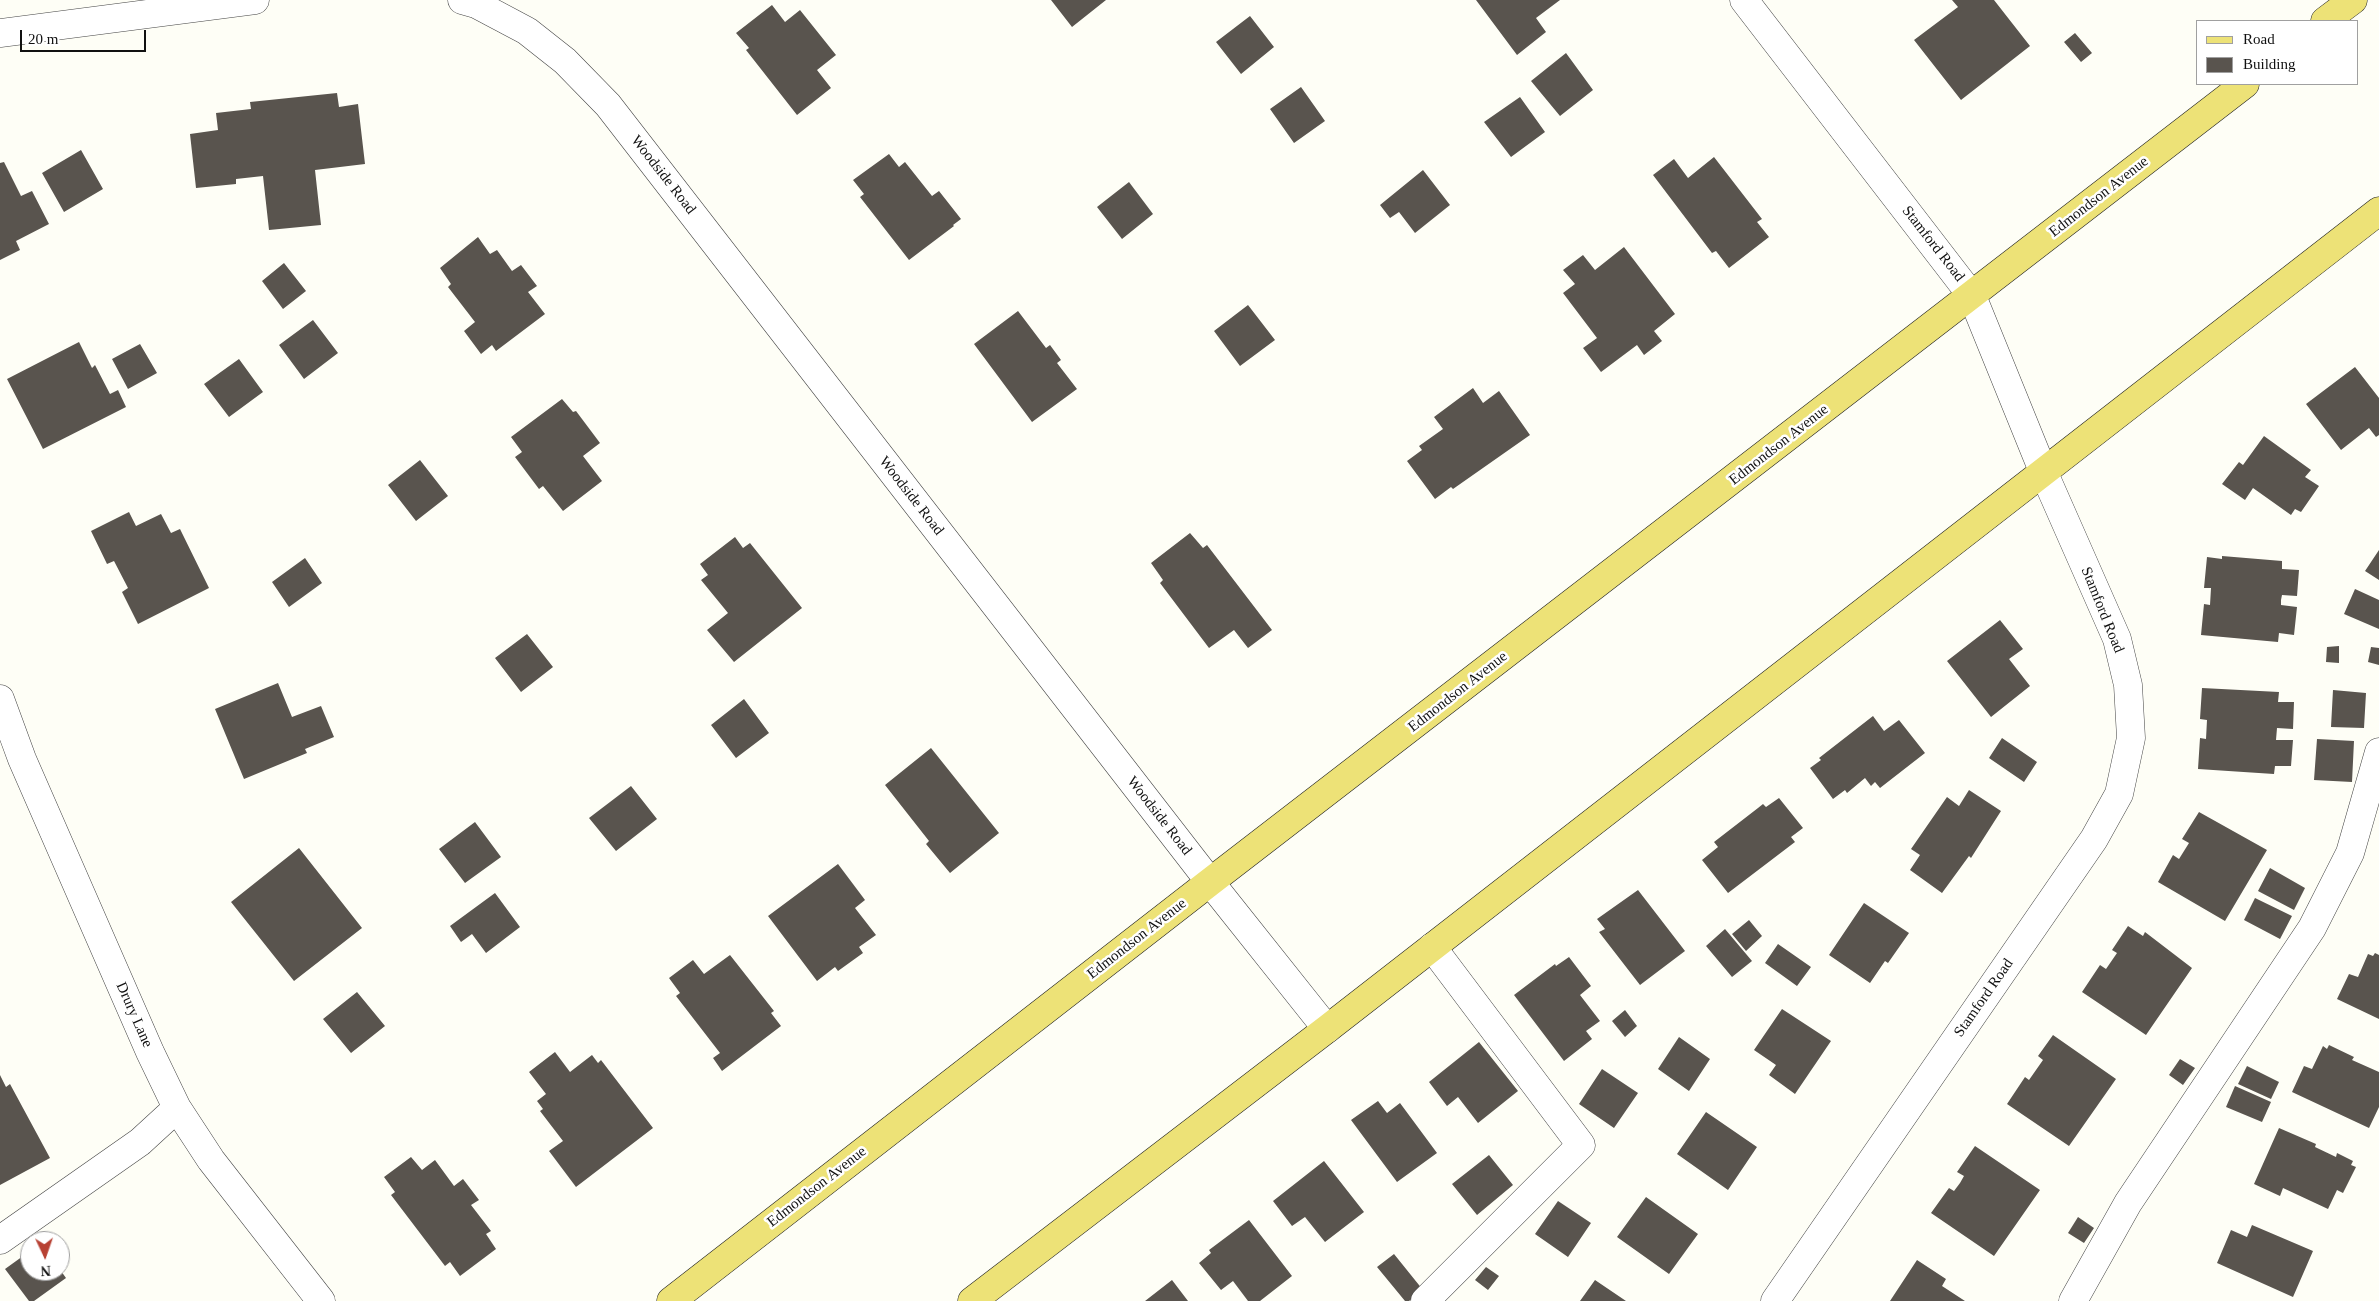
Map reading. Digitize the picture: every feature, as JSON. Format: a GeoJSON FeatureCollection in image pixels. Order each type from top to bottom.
{"type":"FeatureCollection","features":[{"type":"Feature","properties":{"kind":"main road"},"geometry":{"type":"LineString","coordinates":[[2327,20],[2353,0]]}},
{"type":"Feature","properties":{"kind":"main road","name":"Edmondson Avenue"},"geometry":{"type":"LineString","coordinates":[[672,1301],[1210,882],[2244,85]]}},
{"type":"Feature","properties":{"kind":"main road"},"geometry":{"type":"LineString","coordinates":[[972,1301],[1327,1029],[2379,211]]}},
{"type":"Feature","properties":{"kind":"street"},"geometry":{"type":"LineString","coordinates":[[0,33],[255,0]]}},
{"type":"Feature","properties":{"kind":"street","name":"Woodside Road"},"geometry":{"type":"LineString","coordinates":[[462,0],[476,4],[527,31],[565,61],[608,105],[1210,882],[1327,1029]]}},
{"type":"Feature","properties":{"kind":"street","name":"Stamford Road"},"geometry":{"type":"LineString","coordinates":[[1744,0],[1972,296],[2043,471],[2117,639],[2128,685],[2131,738],[2119,794],[2094,839],[1775,1301]]}},
{"type":"Feature","properties":{"kind":"street","name":"Drury Lane"},"geometry":{"type":"LineString","coordinates":[[0,699],[22,759],[150,1052],[177,1108],[211,1160],[321,1301]]}},
{"type":"Feature","properties":{"kind":"street"},"geometry":{"type":"LineString","coordinates":[[2073,1301],[2128,1203],[2312,928],[2350,853],[2379,752]]}},
{"type":"Feature","properties":{"kind":"street"},"geometry":{"type":"LineString","coordinates":[[1426,1301],[1581,1145],[1432,947]]}},
{"type":"Feature","properties":{"kind":"street"},"geometry":{"type":"LineString","coordinates":[[0,1240],[140,1142],[177,1108]]}},
{"type":"Feature","properties":{"kind":"building"},"geometry":{"type":"Polygon","coordinates":[[[1051,0],[1106,0],[1072,27],[1051,0]]]}},
{"type":"Feature","properties":{"kind":"building"},"geometry":{"type":"Polygon","coordinates":[[[1476,0],[1560,0],[1536,18],[1546,32],[1517,55],[1476,0]]]}},
{"type":"Feature","properties":{"kind":"building"},"geometry":{"type":"Polygon","coordinates":[[[1952,0],[1994,0],[2030,46],[1961,100],[1914,40],[1958,7],[1952,0]]]}},
{"type":"Feature","properties":{"kind":"building"},"geometry":{"type":"Polygon","coordinates":[[[772,5],[785,22],[800,10],[836,55],[817,70],[831,88],[797,115],[746,50],[749,48],[736,33],[772,5]]]}},
{"type":"Feature","properties":{"kind":"building"},"geometry":{"type":"Polygon","coordinates":[[[1250,16],[1274,47],[1241,74],[1216,42],[1250,16]]]}},
{"type":"Feature","properties":{"kind":"building"},"geometry":{"type":"Polygon","coordinates":[[[2075,33],[2092,53],[2081,62],[2064,42],[2075,33]]]}},
{"type":"Feature","properties":{"kind":"building"},"geometry":{"type":"Polygon","coordinates":[[[1566,53],[1593,90],[1560,116],[1531,81],[1566,53]]]}},
{"type":"Feature","properties":{"kind":"building"},"geometry":{"type":"Polygon","coordinates":[[[1301,87],[1325,121],[1294,143],[1270,109],[1301,87]]]}},
{"type":"Feature","properties":{"kind":"building"},"geometry":{"type":"Polygon","coordinates":[[[337,93],[339,107],[358,104],[365,164],[315,170],[321,225],[269,230],[263,176],[236,179],[236,184],[196,188],[190,134],[218,130],[216,113],[251,109],[250,102],[337,93]]]}},
{"type":"Feature","properties":{"kind":"building"},"geometry":{"type":"Polygon","coordinates":[[[1520,97],[1545,132],[1511,157],[1484,122],[1520,97]]]}},
{"type":"Feature","properties":{"kind":"building"},"geometry":{"type":"Polygon","coordinates":[[[81,150],[103,189],[64,212],[42,173],[81,150]]]}},
{"type":"Feature","properties":{"kind":"building"},"geometry":{"type":"Polygon","coordinates":[[[889,154],[899,167],[905,162],[932,196],[939,191],[961,219],[909,260],[860,197],[864,194],[853,180],[889,154]]]}},
{"type":"Feature","properties":{"kind":"building"},"geometry":{"type":"Polygon","coordinates":[[[1714,157],[1762,219],[1757,222],[1769,237],[1729,268],[1716,251],[1712,253],[1653,175],[1674,159],[1688,178],[1714,157]]]}},
{"type":"Feature","properties":{"kind":"building"},"geometry":{"type":"Polygon","coordinates":[[[4,162],[21,196],[32,191],[49,224],[16,241],[20,250],[0,260],[0,163],[4,162]]]}},
{"type":"Feature","properties":{"kind":"building"},"geometry":{"type":"Polygon","coordinates":[[[1423,170],[1450,205],[1415,233],[1399,212],[1390,218],[1380,205],[1423,170]]]}},
{"type":"Feature","properties":{"kind":"building"},"geometry":{"type":"Polygon","coordinates":[[[1129,182],[1153,214],[1122,239],[1097,207],[1129,182]]]}},
{"type":"Feature","properties":{"kind":"building"},"geometry":{"type":"Polygon","coordinates":[[[478,237],[490,254],[497,250],[512,271],[521,265],[537,286],[528,292],[545,314],[496,351],[492,345],[481,354],[464,331],[475,322],[448,287],[451,284],[440,268],[478,237]]]}},
{"type":"Feature","properties":{"kind":"building"},"geometry":{"type":"Polygon","coordinates":[[[1624,247],[1675,314],[1654,331],[1662,341],[1644,355],[1637,345],[1601,372],[1583,348],[1597,338],[1563,293],[1575,284],[1563,270],[1583,255],[1595,270],[1624,247]]]}},
{"type":"Feature","properties":{"kind":"building"},"geometry":{"type":"Polygon","coordinates":[[[284,263],[306,291],[283,309],[262,281],[284,263]]]}},
{"type":"Feature","properties":{"kind":"building"},"geometry":{"type":"Polygon","coordinates":[[[1248,305],[1275,340],[1240,366],[1214,331],[1248,305]]]}},
{"type":"Feature","properties":{"kind":"building"},"geometry":{"type":"Polygon","coordinates":[[[1018,311],[1046,348],[1050,345],[1061,360],[1057,363],[1077,389],[1032,422],[974,344],[1018,311]]]}},
{"type":"Feature","properties":{"kind":"building"},"geometry":{"type":"Polygon","coordinates":[[[313,320],[338,353],[304,379],[279,345],[313,320]]]}},
{"type":"Feature","properties":{"kind":"building"},"geometry":{"type":"Polygon","coordinates":[[[79,342],[92,368],[95,365],[110,394],[118,390],[126,407],[43,449],[7,379],[79,342]]]}},
{"type":"Feature","properties":{"kind":"building"},"geometry":{"type":"Polygon","coordinates":[[[140,344],[157,373],[128,389],[112,359],[140,344]]]}},
{"type":"Feature","properties":{"kind":"building"},"geometry":{"type":"Polygon","coordinates":[[[239,359],[263,392],[229,417],[204,384],[239,359]]]}},
{"type":"Feature","properties":{"kind":"building"},"geometry":{"type":"Polygon","coordinates":[[[2355,367],[2379,398],[2379,435],[2376,437],[2369,428],[2341,450],[2306,404],[2355,367]]]}},
{"type":"Feature","properties":{"kind":"building"},"geometry":{"type":"Polygon","coordinates":[[[1473,388],[1483,403],[1499,391],[1530,435],[1453,489],[1451,487],[1435,499],[1407,461],[1422,450],[1419,446],[1443,429],[1434,417],[1473,388]]]}},
{"type":"Feature","properties":{"kind":"building"},"geometry":{"type":"Polygon","coordinates":[[[562,399],[573,412],[576,411],[600,443],[583,456],[602,481],[563,511],[543,486],[539,489],[515,457],[522,452],[511,437],[562,399]]]}},
{"type":"Feature","properties":{"kind":"building"},"geometry":{"type":"Polygon","coordinates":[[[2264,436],[2311,470],[2305,477],[2319,486],[2301,512],[2295,509],[2291,515],[2253,488],[2245,500],[2222,484],[2239,462],[2243,465],[2264,436]]]}},
{"type":"Feature","properties":{"kind":"building"},"geometry":{"type":"Polygon","coordinates":[[[420,460],[448,496],[416,521],[388,485],[420,460]]]}},
{"type":"Feature","properties":{"kind":"building"},"geometry":{"type":"Polygon","coordinates":[[[129,512],[136,526],[161,514],[171,533],[180,529],[209,588],[138,624],[122,592],[128,588],[114,561],[107,564],[91,531],[129,512]]]}},
{"type":"Feature","properties":{"kind":"building"},"geometry":{"type":"Polygon","coordinates":[[[1190,533],[1203,548],[1207,545],[1272,630],[1248,648],[1234,630],[1209,648],[1160,583],[1163,580],[1151,563],[1190,533]]]}},
{"type":"Feature","properties":{"kind":"building"},"geometry":{"type":"Polygon","coordinates":[[[735,537],[743,548],[750,543],[802,608],[734,662],[707,630],[728,613],[701,580],[708,575],[700,564],[735,537]]]}},
{"type":"Feature","properties":{"kind":"building"},"geometry":{"type":"Polygon","coordinates":[[[2379,550],[2379,580],[2365,571],[2379,550]]]}},
{"type":"Feature","properties":{"kind":"building"},"geometry":{"type":"Polygon","coordinates":[[[2222,556],[2282,561],[2282,569],[2299,570],[2297,596],[2282,595],[2281,600],[2281,605],[2297,607],[2294,635],[2279,633],[2278,642],[2201,635],[2204,604],[2210,605],[2211,588],[2204,588],[2207,557],[2222,559],[2222,556]]]}},
{"type":"Feature","properties":{"kind":"building"},"geometry":{"type":"Polygon","coordinates":[[[305,558],[322,583],[289,607],[272,582],[305,558]]]}},
{"type":"Feature","properties":{"kind":"building"},"geometry":{"type":"Polygon","coordinates":[[[2355,589],[2379,600],[2379,629],[2344,614],[2355,589]]]}},
{"type":"Feature","properties":{"kind":"building"},"geometry":{"type":"Polygon","coordinates":[[[2000,620],[2023,649],[2009,659],[2030,686],[1991,717],[1947,661],[2000,620]]]}},
{"type":"Feature","properties":{"kind":"building"},"geometry":{"type":"Polygon","coordinates":[[[527,634],[553,667],[521,692],[495,658],[527,634]]]}},
{"type":"Feature","properties":{"kind":"building"},"geometry":{"type":"Polygon","coordinates":[[[2339,646],[2339,663],[2326,662],[2327,647],[2339,646]]]}},
{"type":"Feature","properties":{"kind":"building"},"geometry":{"type":"Polygon","coordinates":[[[2371,647],[2379,648],[2379,665],[2368,662],[2371,647]]]}},
{"type":"Feature","properties":{"kind":"building"},"geometry":{"type":"Polygon","coordinates":[[[278,683],[292,717],[321,706],[334,737],[305,749],[307,753],[244,779],[215,709],[278,683]]]}},
{"type":"Feature","properties":{"kind":"building"},"geometry":{"type":"Polygon","coordinates":[[[2202,688],[2279,692],[2278,702],[2294,702],[2293,729],[2277,728],[2276,740],[2293,740],[2291,766],[2275,766],[2274,774],[2198,769],[2200,738],[2206,739],[2207,720],[2200,719],[2202,688]]]}},
{"type":"Feature","properties":{"kind":"building"},"geometry":{"type":"Polygon","coordinates":[[[2333,690],[2366,693],[2364,728],[2331,727],[2333,690]]]}},
{"type":"Feature","properties":{"kind":"building"},"geometry":{"type":"Polygon","coordinates":[[[744,699],[769,733],[736,758],[711,725],[744,699]]]}},
{"type":"Feature","properties":{"kind":"building"},"geometry":{"type":"Polygon","coordinates":[[[1873,716],[1884,731],[1899,720],[1925,753],[1880,788],[1875,782],[1871,786],[1865,778],[1847,793],[1845,790],[1833,799],[1810,768],[1821,760],[1819,758],[1873,716]]]}},
{"type":"Feature","properties":{"kind":"building"},"geometry":{"type":"Polygon","coordinates":[[[2002,738],[2037,762],[2024,782],[1989,758],[2002,738]]]}},
{"type":"Feature","properties":{"kind":"building"},"geometry":{"type":"Polygon","coordinates":[[[2317,739],[2354,741],[2352,782],[2314,780],[2317,739]]]}},
{"type":"Feature","properties":{"kind":"building"},"geometry":{"type":"Polygon","coordinates":[[[931,748],[999,833],[950,873],[926,844],[929,841],[885,785],[931,748]]]}},
{"type":"Feature","properties":{"kind":"building"},"geometry":{"type":"Polygon","coordinates":[[[631,786],[657,819],[616,851],[589,818],[631,786]]]}},
{"type":"Feature","properties":{"kind":"building"},"geometry":{"type":"Polygon","coordinates":[[[1969,790],[2001,811],[1971,858],[1969,856],[1942,893],[1910,870],[1920,855],[1911,849],[1947,797],[1959,806],[1969,790]]]}},
{"type":"Feature","properties":{"kind":"building"},"geometry":{"type":"Polygon","coordinates":[[[1779,798],[1803,828],[1791,837],[1795,842],[1728,893],[1702,860],[1718,847],[1714,842],[1763,804],[1766,807],[1779,798]]]}},
{"type":"Feature","properties":{"kind":"building"},"geometry":{"type":"Polygon","coordinates":[[[2199,812],[2267,850],[2225,921],[2158,882],[2173,855],[2179,859],[2189,843],[2182,839],[2199,812]]]}},
{"type":"Feature","properties":{"kind":"building"},"geometry":{"type":"Polygon","coordinates":[[[475,822],[501,857],[465,883],[439,849],[475,822]]]}},
{"type":"Feature","properties":{"kind":"building"},"geometry":{"type":"Polygon","coordinates":[[[299,848],[362,928],[294,981],[231,902],[299,848]]]}},
{"type":"Feature","properties":{"kind":"building"},"geometry":{"type":"Polygon","coordinates":[[[838,864],[865,900],[855,908],[876,935],[859,947],[863,953],[838,971],[835,967],[817,981],[768,916],[838,864]]]}},
{"type":"Feature","properties":{"kind":"building"},"geometry":{"type":"Polygon","coordinates":[[[2270,868],[2305,888],[2294,910],[2258,891],[2270,868]]]}},
{"type":"Feature","properties":{"kind":"building"},"geometry":{"type":"Polygon","coordinates":[[[1638,890],[1685,951],[1640,985],[1599,932],[1605,929],[1597,919],[1638,890]]]}},
{"type":"Feature","properties":{"kind":"building"},"geometry":{"type":"Polygon","coordinates":[[[495,893],[520,927],[486,953],[472,934],[461,942],[450,926],[495,893]]]}},
{"type":"Feature","properties":{"kind":"building"},"geometry":{"type":"Polygon","coordinates":[[[2255,898],[2292,916],[2280,939],[2244,920],[2255,898]]]}},
{"type":"Feature","properties":{"kind":"building"},"geometry":{"type":"Polygon","coordinates":[[[1864,903],[1909,933],[1888,963],[1885,961],[1870,983],[1829,955],[1864,903]]]}},
{"type":"Feature","properties":{"kind":"building"},"geometry":{"type":"Polygon","coordinates":[[[1749,920],[1762,936],[1746,951],[1732,934],[1749,920]]]}},
{"type":"Feature","properties":{"kind":"building"},"geometry":{"type":"Polygon","coordinates":[[[2128,926],[2143,936],[2145,932],[2192,968],[2146,1035],[2082,992],[2100,965],[2106,969],[2117,953],[2112,950],[2128,926]]]}},
{"type":"Feature","properties":{"kind":"building"},"geometry":{"type":"Polygon","coordinates":[[[1725,929],[1752,961],[1732,977],[1706,946],[1725,929]]]}},
{"type":"Feature","properties":{"kind":"building"},"geometry":{"type":"Polygon","coordinates":[[[1778,944],[1811,967],[1797,986],[1765,963],[1778,944]]]}},
{"type":"Feature","properties":{"kind":"building"},"geometry":{"type":"Polygon","coordinates":[[[2375,953],[2379,955],[2379,1019],[2337,999],[2349,974],[2358,977],[2368,954],[2373,956],[2375,953]]]}},
{"type":"Feature","properties":{"kind":"building"},"geometry":{"type":"Polygon","coordinates":[[[730,955],[774,1011],[771,1013],[781,1026],[722,1071],[713,1058],[720,1053],[676,996],[680,993],[669,978],[693,960],[704,974],[730,955]]]}},
{"type":"Feature","properties":{"kind":"building"},"geometry":{"type":"Polygon","coordinates":[[[1569,957],[1591,986],[1580,995],[1600,1021],[1586,1031],[1592,1039],[1564,1061],[1514,995],[1555,964],[1556,966],[1569,957]]]}},
{"type":"Feature","properties":{"kind":"building"},"geometry":{"type":"Polygon","coordinates":[[[357,992],[385,1026],[351,1053],[323,1019],[357,992]]]}},
{"type":"Feature","properties":{"kind":"building"},"geometry":{"type":"Polygon","coordinates":[[[1782,1009],[1831,1041],[1795,1094],[1769,1075],[1776,1065],[1754,1050],[1782,1009]]]}},
{"type":"Feature","properties":{"kind":"building"},"geometry":{"type":"Polygon","coordinates":[[[1625,1010],[1637,1026],[1625,1037],[1612,1021],[1625,1010]]]}},
{"type":"Feature","properties":{"kind":"building"},"geometry":{"type":"Polygon","coordinates":[[[2053,1035],[2116,1079],[2069,1146],[2007,1104],[2025,1077],[2029,1080],[2043,1060],[2038,1056],[2053,1035]]]}},
{"type":"Feature","properties":{"kind":"building"},"geometry":{"type":"Polygon","coordinates":[[[1679,1037],[1710,1059],[1689,1091],[1658,1069],[1679,1037]]]}},
{"type":"Feature","properties":{"kind":"building"},"geometry":{"type":"Polygon","coordinates":[[[1479,1042],[1518,1091],[1478,1123],[1458,1097],[1447,1106],[1429,1082],[1479,1042]]]}},
{"type":"Feature","properties":{"kind":"building"},"geometry":{"type":"Polygon","coordinates":[[[2329,1045],[2354,1057],[2352,1060],[2379,1072],[2379,1107],[2369,1128],[2292,1092],[2304,1066],[2312,1069],[2323,1046],[2327,1049],[2329,1045]]]}},
{"type":"Feature","properties":{"kind":"building"},"geometry":{"type":"Polygon","coordinates":[[[555,1052],[570,1072],[592,1055],[598,1063],[601,1060],[653,1128],[576,1187],[549,1151],[563,1141],[540,1111],[543,1109],[537,1101],[546,1094],[529,1072],[555,1052]]]}},
{"type":"Feature","properties":{"kind":"building"},"geometry":{"type":"Polygon","coordinates":[[[2180,1059],[2195,1068],[2183,1085],[2169,1075],[2180,1059]]]}},
{"type":"Feature","properties":{"kind":"building"},"geometry":{"type":"Polygon","coordinates":[[[2247,1066],[2279,1082],[2271,1099],[2238,1084],[2247,1066]]]}},
{"type":"Feature","properties":{"kind":"building"},"geometry":{"type":"Polygon","coordinates":[[[1602,1069],[1638,1093],[1614,1128],[1579,1104],[1602,1069]]]}},
{"type":"Feature","properties":{"kind":"building"},"geometry":{"type":"Polygon","coordinates":[[[0,1075],[6,1087],[10,1084],[50,1158],[0,1185],[0,1075]]]}},
{"type":"Feature","properties":{"kind":"building"},"geometry":{"type":"Polygon","coordinates":[[[2235,1086],[2271,1102],[2262,1122],[2226,1107],[2235,1086]]]}},
{"type":"Feature","properties":{"kind":"building"},"geometry":{"type":"Polygon","coordinates":[[[1378,1101],[1387,1113],[1400,1103],[1437,1153],[1397,1182],[1351,1120],[1378,1101]]]}},
{"type":"Feature","properties":{"kind":"building"},"geometry":{"type":"Polygon","coordinates":[[[1706,1112],[1757,1147],[1728,1190],[1677,1154],[1706,1112]]]}},
{"type":"Feature","properties":{"kind":"building"},"geometry":{"type":"Polygon","coordinates":[[[2279,1128],[2316,1144],[2315,1147],[2336,1157],[2337,1153],[2353,1161],[2351,1165],[2356,1167],[2343,1193],[2337,1190],[2328,1209],[2283,1188],[2280,1196],[2254,1184],[2279,1128]]]}},
{"type":"Feature","properties":{"kind":"building"},"geometry":{"type":"Polygon","coordinates":[[[1975,1146],[2040,1190],[1994,1256],[1931,1213],[1949,1188],[1954,1191],[1960,1183],[1964,1176],[1957,1172],[1975,1146]]]}},
{"type":"Feature","properties":{"kind":"building"},"geometry":{"type":"Polygon","coordinates":[[[1489,1155],[1513,1185],[1477,1215],[1452,1184],[1489,1155]]]}},
{"type":"Feature","properties":{"kind":"building"},"geometry":{"type":"Polygon","coordinates":[[[411,1157],[422,1170],[435,1160],[454,1186],[463,1179],[479,1200],[471,1205],[491,1231],[486,1234],[496,1249],[460,1276],[450,1262],[445,1266],[391,1195],[395,1192],[384,1177],[411,1157]]]}},
{"type":"Feature","properties":{"kind":"building"},"geometry":{"type":"Polygon","coordinates":[[[1324,1161],[1364,1212],[1325,1242],[1305,1217],[1292,1226],[1273,1201],[1324,1161]]]}},
{"type":"Feature","properties":{"kind":"building"},"geometry":{"type":"Polygon","coordinates":[[[1646,1197],[1698,1234],[1669,1274],[1617,1237],[1646,1197]]]}},
{"type":"Feature","properties":{"kind":"building"},"geometry":{"type":"Polygon","coordinates":[[[1558,1201],[1591,1223],[1568,1257],[1535,1234],[1558,1201]]]}},
{"type":"Feature","properties":{"kind":"building"},"geometry":{"type":"Polygon","coordinates":[[[2078,1217],[2094,1228],[2084,1243],[2068,1233],[2078,1217]]]}},
{"type":"Feature","properties":{"kind":"building"},"geometry":{"type":"Polygon","coordinates":[[[1249,1220],[1292,1276],[1260,1301],[1248,1301],[1233,1281],[1221,1290],[1199,1263],[1211,1253],[1209,1250],[1249,1220]]]}},
{"type":"Feature","properties":{"kind":"building"},"geometry":{"type":"Polygon","coordinates":[[[2252,1225],[2313,1251],[2293,1297],[2217,1263],[2231,1230],[2247,1237],[2252,1225]]]}},
{"type":"Feature","properties":{"kind":"building"},"geometry":{"type":"Polygon","coordinates":[[[1394,1254],[1423,1290],[1409,1301],[1405,1301],[1377,1267],[1394,1254]]]}},
{"type":"Feature","properties":{"kind":"building"},"geometry":{"type":"Polygon","coordinates":[[[20,1258],[20,1281],[62,1281],[34,1301],[29,1301],[5,1269],[20,1258]]]}},
{"type":"Feature","properties":{"kind":"building"},"geometry":{"type":"Polygon","coordinates":[[[1917,1260],[1946,1279],[1942,1286],[1965,1301],[1890,1301],[1917,1260]]]}},
{"type":"Feature","properties":{"kind":"building"},"geometry":{"type":"Polygon","coordinates":[[[1486,1267],[1499,1276],[1488,1290],[1475,1280],[1486,1267]]]}},
{"type":"Feature","properties":{"kind":"building"},"geometry":{"type":"Polygon","coordinates":[[[1172,1280],[1188,1301],[1145,1301],[1172,1280]]]}},
{"type":"Feature","properties":{"kind":"building"},"geometry":{"type":"Polygon","coordinates":[[[1595,1280],[1626,1301],[1580,1301],[1595,1280]]]}}]}
